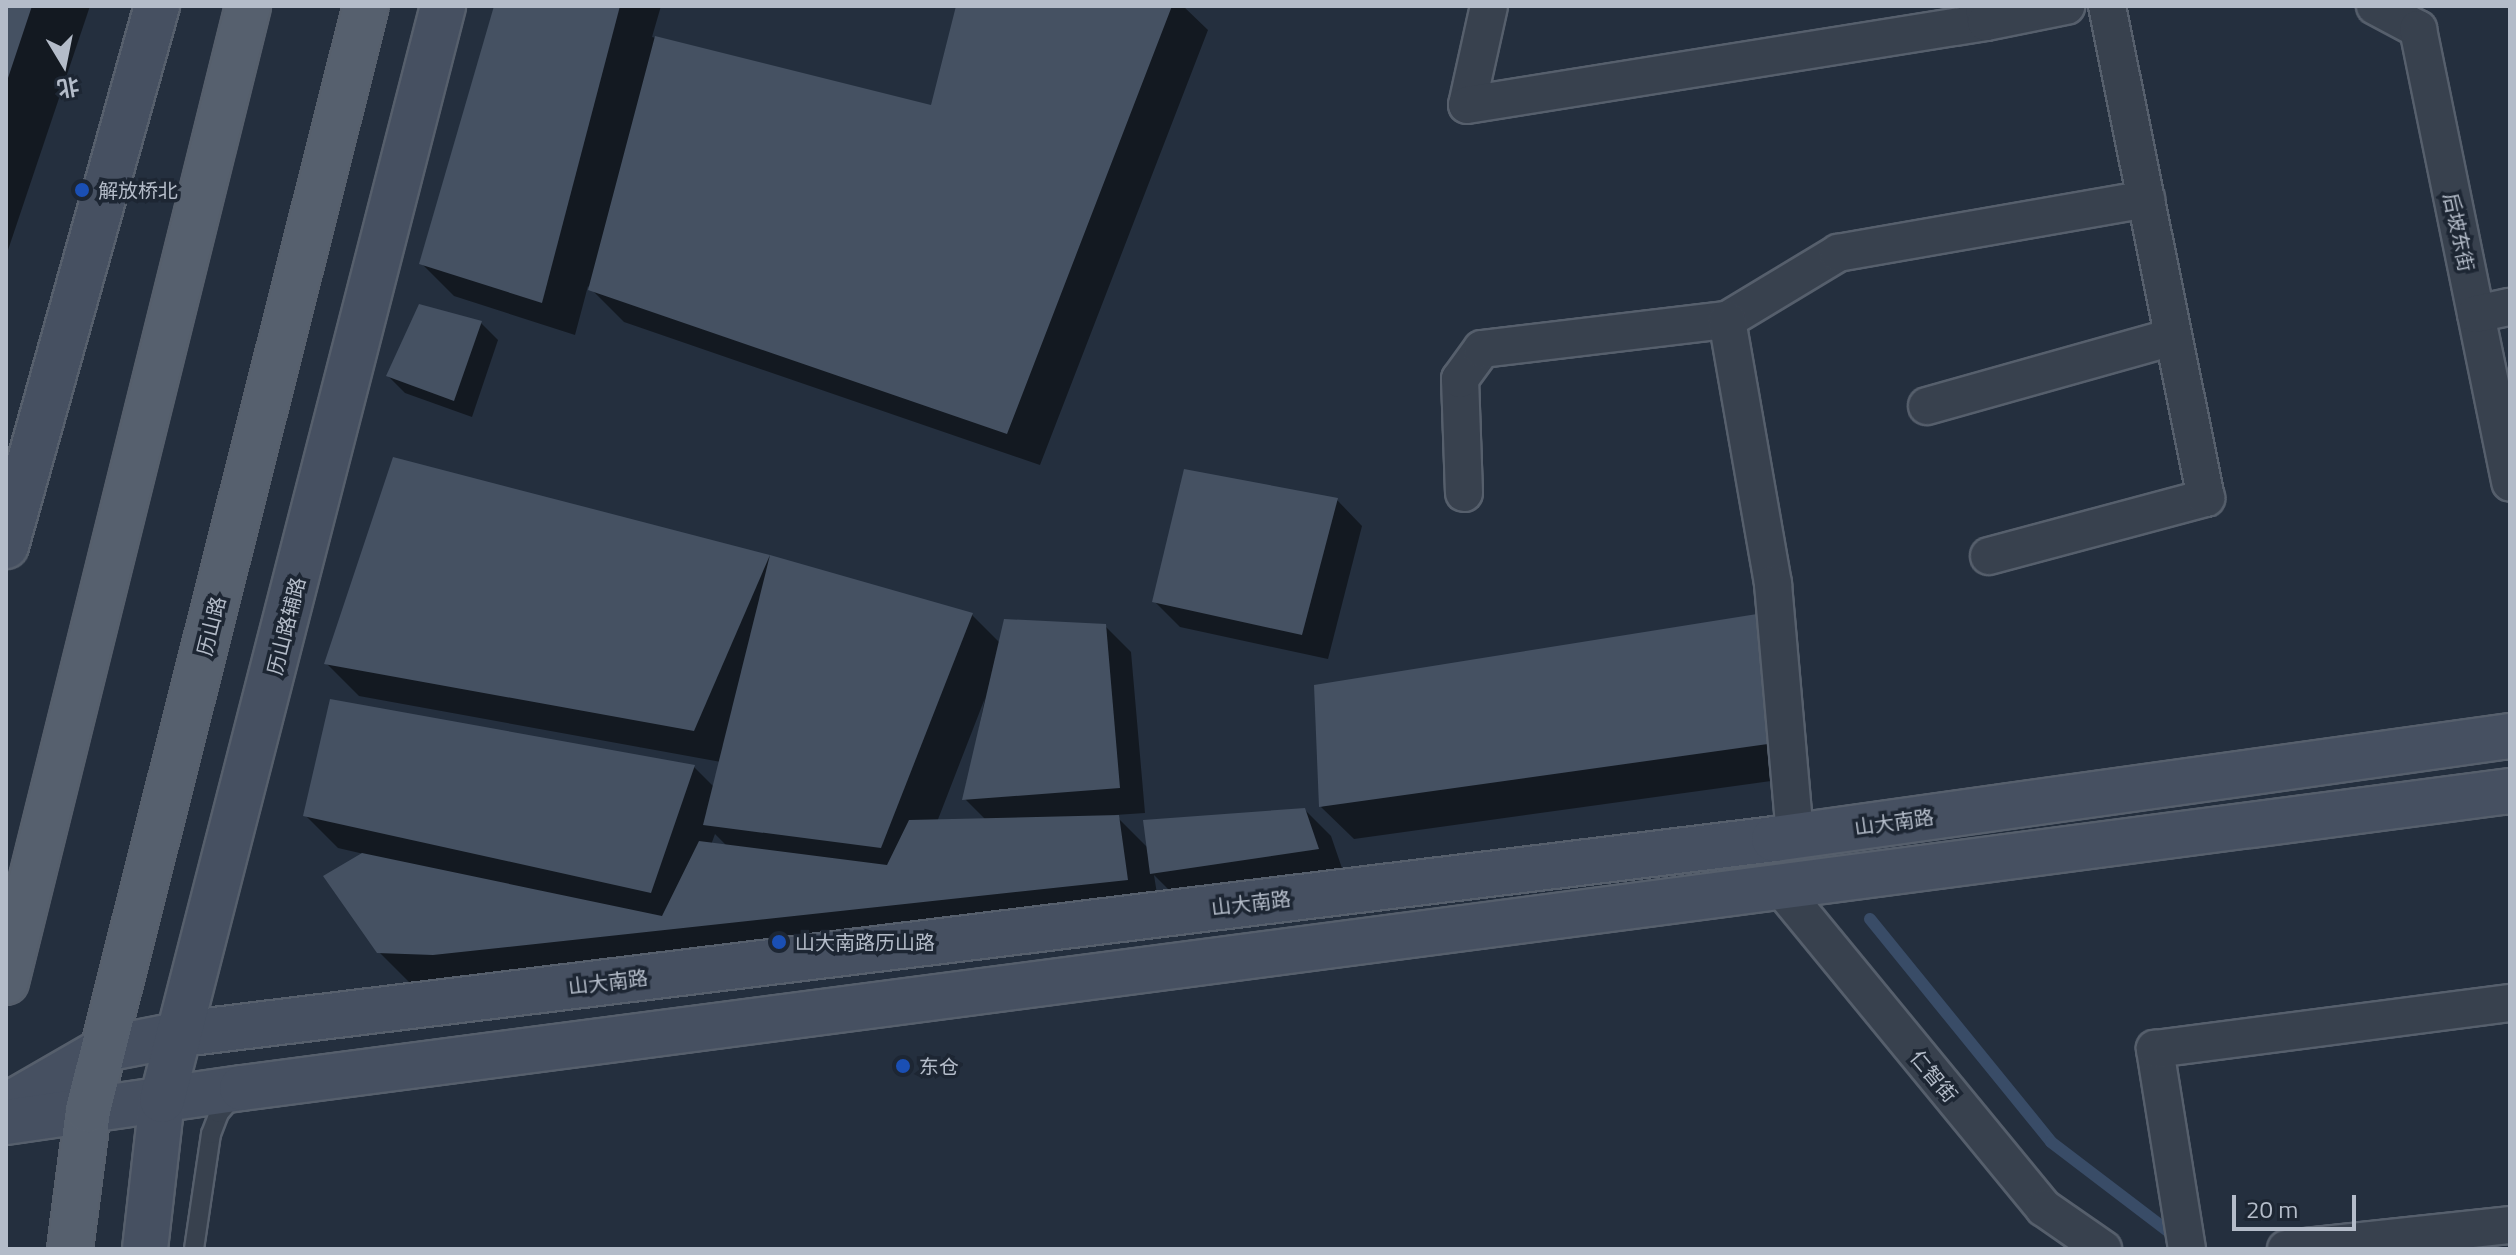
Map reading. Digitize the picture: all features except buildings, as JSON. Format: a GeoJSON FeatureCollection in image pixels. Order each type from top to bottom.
{"type":"FeatureCollection","features":[{"type":"Feature","properties":{"kind":"main road"},"geometry":{"type":"LineString","coordinates":[[6,546],[157,6]]}},
{"type":"Feature","properties":{"kind":"main road"},"geometry":{"type":"LineString","coordinates":[[6,982],[248,6]]}},
{"type":"Feature","properties":{"kind":"main road","name":"历山路"},"geometry":{"type":"LineString","coordinates":[[70,1249],[88,1110],[366,6]]}},
{"type":"Feature","properties":{"kind":"main road","name":"历山路辅路"},"geometry":{"type":"LineString","coordinates":[[145,1249],[162,1100],[182,1034],[443,6]]}},
{"type":"Feature","properties":{"kind":"main road","name":"山大南路"},"geometry":{"type":"LineString","coordinates":[[6,1106],[105,1049],[182,1034],[1795,836],[2510,736]]}},
{"type":"Feature","properties":{"kind":"main road"},"geometry":{"type":"LineString","coordinates":[[6,1122],[242,1088],[2510,791]]}},
{"type":"Feature","properties":{"kind":"street"},"geometry":{"type":"LineString","coordinates":[[1489,6],[1467,105],[1985,14],[2066,6]]}},
{"type":"Feature","properties":{"kind":"street"},"geometry":{"type":"LineString","coordinates":[[1989,556],[2206,498],[2107,6]]}},
{"type":"Feature","properties":{"kind":"street","name":"后坡东街"},"geometry":{"type":"LineString","coordinates":[[2375,6],[2418,29],[2493,310],[2510,483]]}},
{"type":"Feature","properties":{"kind":"street"},"geometry":{"type":"LineString","coordinates":[[1464,493],[1460,379],[1482,349],[1727,320],[1838,253],[2146,199]]}},
{"type":"Feature","properties":{"kind":"street"},"geometry":{"type":"LineString","coordinates":[[1727,320],[1773,584],[1795,836]]}},
{"type":"Feature","properties":{"kind":"street"},"geometry":{"type":"LineString","coordinates":[[1927,406],[2173,337]]}},
{"type":"Feature","properties":{"kind":"street","name":"仁智街"},"geometry":{"type":"LineString","coordinates":[[1781,888],[2044,1208],[2103,1249]]}},
{"type":"Feature","properties":{"kind":"street"},"geometry":{"type":"LineString","coordinates":[[2187,1249],[2155,1049],[2510,1003]]}},
{"type":"Feature","properties":{"kind":"street"},"geometry":{"type":"LineString","coordinates":[[2286,1249],[2510,1225]]}},
{"type":"Feature","properties":{"kind":"lane"},"geometry":{"type":"LineString","coordinates":[[194,1249],[211,1134],[219,1113],[242,1088]]}},
{"type":"Feature","properties":{"kind":"waterway"},"geometry":{"type":"LineString","coordinates":[[1870,919],[2051,1142],[2177,1238]]}},
{"type":"Feature","properties":{"kind":"place","name":"解放桥北"},"geometry":{"type":"Point","coordinates":[82,190]}},
{"type":"Feature","properties":{"kind":"place","name":"山大南路历山路"},"geometry":{"type":"Point","coordinates":[779,942]}},
{"type":"Feature","properties":{"kind":"place","name":"东仓"},"geometry":{"type":"Point","coordinates":[903,1066]}}]}
